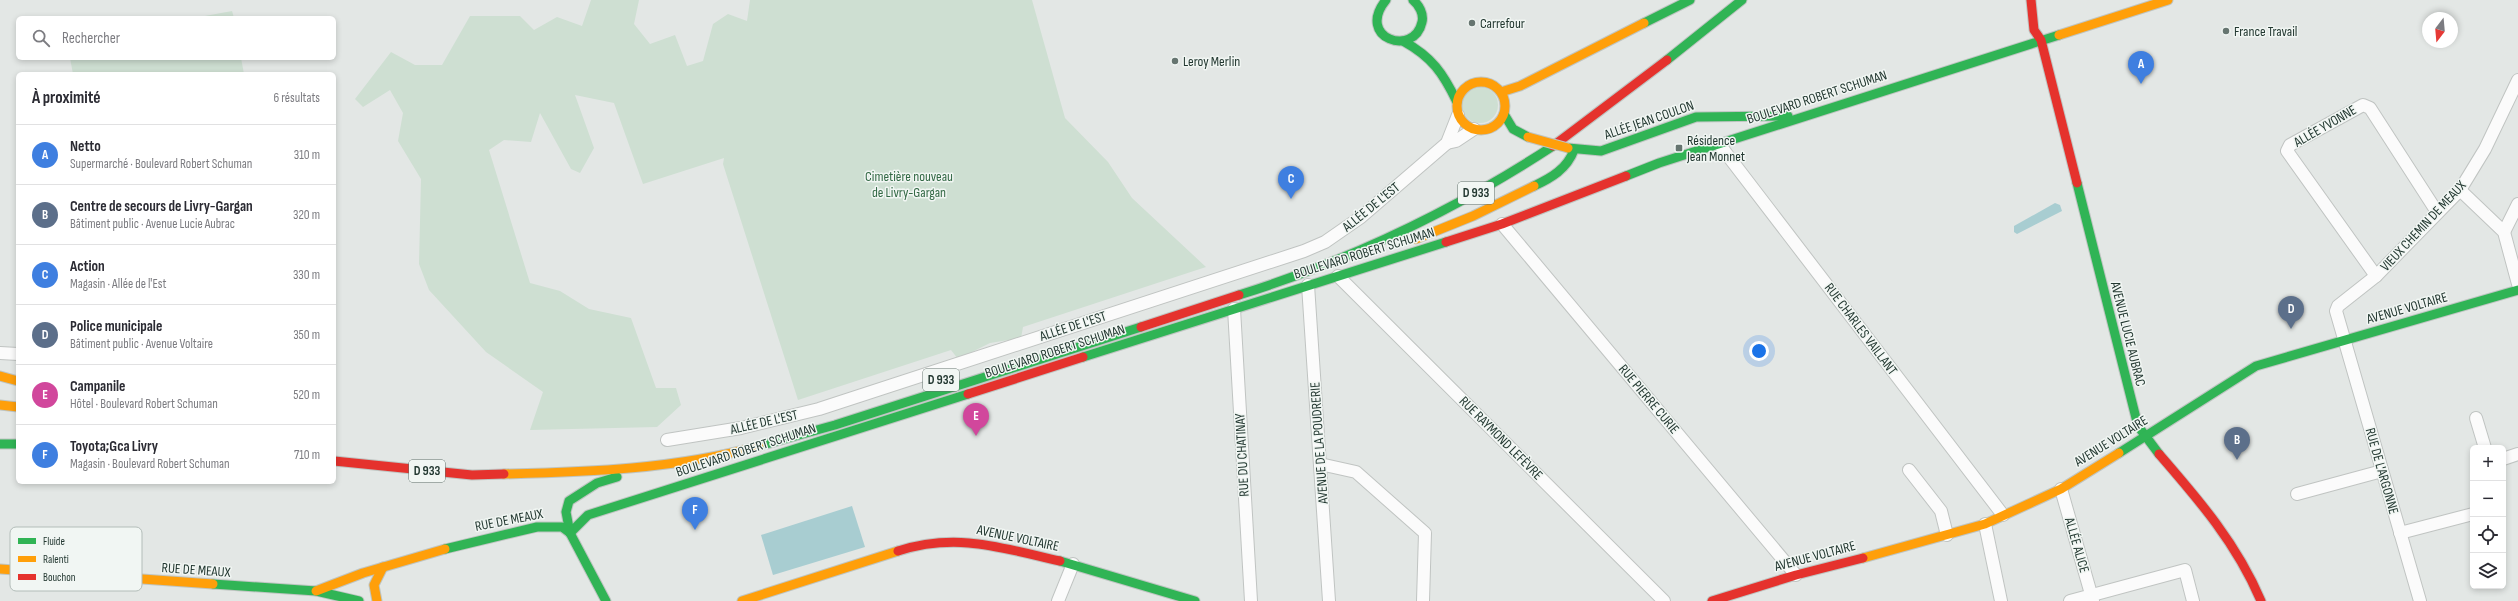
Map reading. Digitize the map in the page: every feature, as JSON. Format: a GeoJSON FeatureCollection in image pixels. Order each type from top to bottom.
{"type":"FeatureCollection","features":[{"type":"Feature","properties":{"kind":"main road"},"geometry":{"type":"LineString","coordinates":[[1386,0],[1377,4],[1376,21],[1381,33],[1393,41],[1403,41],[1413,37],[1419,30],[1422,23],[1421,12],[1413,0]]}},
{"type":"Feature","properties":{"kind":"main road"},"geometry":{"type":"LineString","coordinates":[[1500,92],[1520,86],[1690,0]]}},
{"type":"Feature","properties":{"kind":"main road","name":"D 933"},"geometry":{"type":"LineString","coordinates":[[336,461],[472,475],[595,472],[702,459],[757,447],[835,425],[1253,291],[1344,258],[1429,220],[1527,163],[1599,112],[1742,0]]}},
{"type":"Feature","properties":{"kind":"main road","name":"BOULEVARD ROBERT SCHUMAN"},"geometry":{"type":"LineString","coordinates":[[570,533],[588,515],[1502,224],[1659,163],[1719,144],[1731,133],[1804,116],[2168,0]]}},
{"type":"Feature","properties":{"kind":"main road","name":"AVENUE LUCIE AUBRAC"},"geometry":{"type":"LineString","coordinates":[[2031,2],[2034,30],[2041,40],[2134,414],[2144,438],[2238,550],[2254,580],[2261,601]]}},
{"type":"Feature","properties":{"kind":"main road","name":"AVENUE LUCIE AUBRAC"},"geometry":{"type":"LineString","coordinates":[[2031,2],[2041,15],[2044,25],[2041,40]]}},
{"type":"Feature","properties":{"kind":"main road"},"geometry":{"type":"LineString","coordinates":[[1419,30],[1424,53]]}},
{"type":"Feature","properties":{"kind":"main road"},"geometry":{"type":"LineString","coordinates":[[1403,41],[1424,53],[1445,77],[1457,102],[1458,115],[1465,125],[1474,130],[1488,130],[1497,125],[1504,114],[1506,105],[1500,92],[1487,83],[1469,85],[1445,77]]}},
{"type":"Feature","properties":{"kind":"main road"},"geometry":{"type":"LineString","coordinates":[[1457,102],[1461,92],[1469,85]]}},
{"type":"Feature","properties":{"kind":"main road"},"geometry":{"type":"LineString","coordinates":[[1568,122],[1611,90]]}},
{"type":"Feature","properties":{"kind":"main road"},"geometry":{"type":"LineString","coordinates":[[1504,114],[1510,125],[1524,136]]}},
{"type":"Feature","properties":{"kind":"main road"},"geometry":{"type":"LineString","coordinates":[[1717,116],[1731,133]]}},
{"type":"Feature","properties":{"kind":"main road","name":"ALLÉE JEAN COULON"},"geometry":{"type":"LineString","coordinates":[[1488,130],[1514,136],[1524,136],[1571,149],[1601,151],[1696,117],[1804,116]]}},
{"type":"Feature","properties":{"kind":"main road","name":"D 933"},"geometry":{"type":"LineString","coordinates":[[1483,177],[1517,158],[1551,134]]}},
{"type":"Feature","properties":{"kind":"main road"},"geometry":{"type":"LineString","coordinates":[[1554,176],[1571,158],[1571,149]]}},
{"type":"Feature","properties":{"kind":"main road"},"geometry":{"type":"LineString","coordinates":[[1409,242],[1474,216],[1601,151]]}},
{"type":"Feature","properties":{"kind":"main road","name":"D 933"},"geometry":{"type":"LineString","coordinates":[[1295,265],[1382,230],[1424,211],[1464,188]]}},
{"type":"Feature","properties":{"kind":"main road"},"geometry":{"type":"LineString","coordinates":[[1344,258],[1359,259],[1384,251]]}},
{"type":"Feature","properties":{"kind":"main road","name":"AVENUE VOLTAIRE"},"geometry":{"type":"LineString","coordinates":[[1712,601],[1796,575],[1985,524],[2061,489],[2256,366],[2518,290]]}},
{"type":"Feature","properties":{"kind":"main road"},"geometry":{"type":"LineString","coordinates":[[0,376],[16,380]]}},
{"type":"Feature","properties":{"kind":"main road"},"geometry":{"type":"LineString","coordinates":[[0,405],[16,407]]}},
{"type":"Feature","properties":{"kind":"main road"},"geometry":{"type":"LineString","coordinates":[[812,421],[834,415]]}},
{"type":"Feature","properties":{"kind":"main road"},"geometry":{"type":"LineString","coordinates":[[723,444],[753,437]]}},
{"type":"Feature","properties":{"kind":"main road"},"geometry":{"type":"LineString","coordinates":[[0,444],[16,444]]}},
{"type":"Feature","properties":{"kind":"main road"},"geometry":{"type":"LineString","coordinates":[[606,601],[570,533],[566,512],[569,501],[579,493],[597,483],[616,477],[642,474],[662,464]]}},
{"type":"Feature","properties":{"kind":"main road","name":"RUE DE MEAUX"},"geometry":{"type":"LineString","coordinates":[[316,591],[383,567],[473,541],[537,527],[562,527],[570,533]]}},
{"type":"Feature","properties":{"kind":"main road","name":"AVENUE VOLTAIRE"},"geometry":{"type":"LineString","coordinates":[[742,601],[920,544],[964,541],[988,544],[1073,564],[1195,601]]}},
{"type":"Feature","properties":{"kind":"main road"},"geometry":{"type":"LineString","coordinates":[[377,601],[374,585],[383,567]]}},
{"type":"Feature","properties":{"kind":"main road","name":"RUE DE MEAUX"},"geometry":{"type":"LineString","coordinates":[[0,569],[10,570]]}},
{"type":"Feature","properties":{"kind":"main road","name":"RUE DE MEAUX"},"geometry":{"type":"LineString","coordinates":[[0,574],[10,574]]}},
{"type":"Feature","properties":{"kind":"main road","name":"RUE DE MEAUX"},"geometry":{"type":"LineString","coordinates":[[142,580],[316,591],[358,601]]}},
{"type":"Feature","properties":{"kind":"main road"},"geometry":{"type":"LineString","coordinates":[[593,597],[595,581]]}},
{"type":"Feature","properties":{"kind":"street","name":"VIEUX CHEMIN DE MEAUX"},"geometry":{"type":"LineString","coordinates":[[2344,340],[2336,311],[2338,306],[2376,276],[2460,190],[2485,150],[2518,80]]}},
{"type":"Feature","properties":{"kind":"street","name":"ALLÉE YVONNE"},"geometry":{"type":"LineString","coordinates":[[2376,276],[2287,151],[2290,145],[2363,105],[2370,108],[2437,212]]}},
{"type":"Feature","properties":{"kind":"street","name":"ALLÉE DE L'EST"},"geometry":{"type":"LineString","coordinates":[[667,440],[741,428],[819,409],[1304,251],[1325,242],[1361,217],[1447,143],[1458,115]]}},
{"type":"Feature","properties":{"kind":"street","name":"ALLÉE DE L'EST"},"geometry":{"type":"LineString","coordinates":[[1447,143],[1456,141],[1474,130]]}},
{"type":"Feature","properties":{"kind":"street","name":"RUE CHARLES VAILLANT"},"geometry":{"type":"LineString","coordinates":[[1719,144],[2003,515]]}},
{"type":"Feature","properties":{"kind":"street"},"geometry":{"type":"LineString","coordinates":[[2460,190],[2504,232],[2518,284]]}},
{"type":"Feature","properties":{"kind":"street"},"geometry":{"type":"LineString","coordinates":[[2504,232],[2518,204]]}},
{"type":"Feature","properties":{"kind":"street","name":"RUE PIERRE CURIE"},"geometry":{"type":"LineString","coordinates":[[1502,224],[1796,575]]}},
{"type":"Feature","properties":{"kind":"street","name":"RUE RAYMOND LEFÈVRE"},"geometry":{"type":"LineString","coordinates":[[1338,276],[1664,601]]}},
{"type":"Feature","properties":{"kind":"street","name":"AVENUE DE LA POUDRERIE"},"geometry":{"type":"LineString","coordinates":[[1308,285],[1329,601]]}},
{"type":"Feature","properties":{"kind":"street","name":"RUE DU CHATINAY"},"geometry":{"type":"LineString","coordinates":[[1234,309],[1251,601]]}},
{"type":"Feature","properties":{"kind":"street","name":"RUE DE L'ARGONNE"},"geometry":{"type":"LineString","coordinates":[[2344,340],[2420,601]]}},
{"type":"Feature","properties":{"kind":"street"},"geometry":{"type":"LineString","coordinates":[[0,353],[16,354]]}},
{"type":"Feature","properties":{"kind":"street"},"geometry":{"type":"LineString","coordinates":[[2476,418],[2484,445]]}},
{"type":"Feature","properties":{"kind":"street"},"geometry":{"type":"LineString","coordinates":[[2506,458],[2518,454]]}},
{"type":"Feature","properties":{"kind":"street"},"geometry":{"type":"LineString","coordinates":[[1320,464],[1356,472],[1425,533],[1423,601]]}},
{"type":"Feature","properties":{"kind":"street"},"geometry":{"type":"LineString","coordinates":[[1909,470],[1941,511],[1947,535]]}},
{"type":"Feature","properties":{"kind":"street"},"geometry":{"type":"LineString","coordinates":[[2297,494],[2382,471]]}},
{"type":"Feature","properties":{"kind":"street","name":"ALLÉE ALICE"},"geometry":{"type":"LineString","coordinates":[[2061,489],[2092,598]]}},
{"type":"Feature","properties":{"kind":"street"},"geometry":{"type":"LineString","coordinates":[[2400,533],[2470,515]]}},
{"type":"Feature","properties":{"kind":"street"},"geometry":{"type":"LineString","coordinates":[[1985,524],[2001,601]]}},
{"type":"Feature","properties":{"kind":"street"},"geometry":{"type":"LineString","coordinates":[[1058,601],[1073,564]]}},
{"type":"Feature","properties":{"kind":"street"},"geometry":{"type":"LineString","coordinates":[[2070,601],[2092,598],[2185,570],[2193,601]]}},
{"type":"Feature","properties":{"kind":"green space","name":"Cimetière nouveau de Livry-Gargan"},"geometry":{"type":"Polygon","coordinates":[[[591,0],[639,0],[634,24],[650,44],[675,35],[687,66],[703,61],[713,24],[728,14],[747,21],[750,0],[1032,0],[1065,118],[1108,162],[1132,198],[1206,267],[1023,327],[1021,338],[990,343],[958,359],[951,350],[798,400],[723,164],[724,158],[643,184],[614,103],[575,95],[594,148],[580,173],[571,169],[540,113],[531,142],[504,140],[489,150],[530,283],[560,291],[589,309],[631,318],[656,388],[676,388],[681,405],[657,427],[530,430],[543,392],[486,352],[429,290],[419,264],[421,179],[398,141],[403,113],[390,90],[363,107],[355,99],[391,52],[415,65],[442,65],[470,16],[520,16],[534,30],[557,17],[582,26],[591,0]]]}},
{"type":"Feature","properties":{"kind":"green space"},"geometry":{"type":"Polygon","coordinates":[[[232,11],[233,16],[205,16],[232,11]]]}},
{"type":"Feature","properties":{"kind":"green space"},"geometry":{"type":"Polygon","coordinates":[[[70,60],[241,60],[244,72],[73,72],[70,60]]]}},
{"type":"Feature","properties":{"kind":"green space"},"geometry":{"type":"Polygon","coordinates":[[[1480,87],[1490,90],[1495,95],[1498,105],[1495,115],[1490,120],[1480,123],[1470,120],[1465,115],[1462,105],[1465,95],[1470,90],[1480,87]]]}},
{"type":"Feature","properties":{"kind":"water"},"geometry":{"type":"Polygon","coordinates":[[[2055,203],[2060,205],[2062,211],[2017,234],[2014,232],[2014,226],[2055,203]]]}},
{"type":"Feature","properties":{"kind":"water"},"geometry":{"type":"Polygon","coordinates":[[[852,506],[865,547],[773,575],[761,535],[852,506]]]}},
{"type":"Feature","properties":{"kind":"traffic: fast"},"geometry":{"type":"LineString","coordinates":[[1386,0],[1378,13],[1377,25],[1382,33],[1389,39],[1399,41],[1409,39],[1417,33],[1422,22],[1420,10],[1413,0]]}},
{"type":"Feature","properties":{"kind":"traffic: fast"},"geometry":{"type":"LineString","coordinates":[[1644,23],[1690,0]]}},
{"type":"Feature","properties":{"kind":"traffic: fast"},"geometry":{"type":"LineString","coordinates":[[1667,60],[1742,0]]}},
{"type":"Feature","properties":{"kind":"traffic: fast"},"geometry":{"type":"LineString","coordinates":[[1626,176],[1659,163],[2059,35]]}},
{"type":"Feature","properties":{"kind":"traffic: fast"},"geometry":{"type":"LineString","coordinates":[[1403,41],[1422,53],[1436,67],[1447,82],[1457,102]]}},
{"type":"Feature","properties":{"kind":"traffic: fast"},"geometry":{"type":"LineString","coordinates":[[1504,114],[1513,129],[1528,137]]}},
{"type":"Feature","properties":{"kind":"traffic: fast"},"geometry":{"type":"LineString","coordinates":[[1568,148],[1601,151],[1696,117],[1788,116]]}},
{"type":"Feature","properties":{"kind":"traffic: fast"},"geometry":{"type":"LineString","coordinates":[[1239,295],[1322,266],[1401,231],[1478,191],[1553,146]]}},
{"type":"Feature","properties":{"kind":"traffic: fast"},"geometry":{"type":"LineString","coordinates":[[1534,186],[1546,180],[1563,168],[1574,150]]}},
{"type":"Feature","properties":{"kind":"traffic: fast"},"geometry":{"type":"LineString","coordinates":[[2077,183],[2138,426],[2159,454]]}},
{"type":"Feature","properties":{"kind":"traffic: fast"},"geometry":{"type":"LineString","coordinates":[[1083,357],[1446,242]]}},
{"type":"Feature","properties":{"kind":"traffic: fast"},"geometry":{"type":"LineString","coordinates":[[2119,453],[2256,366],[2518,290]]}},
{"type":"Feature","properties":{"kind":"traffic: fast"},"geometry":{"type":"LineString","coordinates":[[759,446],[835,425],[1141,327]]}},
{"type":"Feature","properties":{"kind":"traffic: fast"},"geometry":{"type":"LineString","coordinates":[[570,533],[588,515],[968,394]]}},
{"type":"Feature","properties":{"kind":"traffic: fast"},"geometry":{"type":"LineString","coordinates":[[0,444],[16,444]]}},
{"type":"Feature","properties":{"kind":"traffic: fast"},"geometry":{"type":"LineString","coordinates":[[570,533],[566,512],[569,501],[597,483],[617,477]]}},
{"type":"Feature","properties":{"kind":"traffic: fast"},"geometry":{"type":"LineString","coordinates":[[445,549],[537,527],[562,527],[570,533],[606,601]]}},
{"type":"Feature","properties":{"kind":"traffic: fast"},"geometry":{"type":"LineString","coordinates":[[1060,561],[1195,601]]}},
{"type":"Feature","properties":{"kind":"traffic: fast"},"geometry":{"type":"LineString","coordinates":[[213,584],[316,591],[359,601]]}},
{"type":"Feature","properties":{"kind":"traffic: slow"},"geometry":{"type":"LineString","coordinates":[[2059,35],[2168,0]]}},
{"type":"Feature","properties":{"kind":"traffic: slow"},"geometry":{"type":"LineString","coordinates":[[1501,92],[1520,86],[1644,23]]}},
{"type":"Feature","properties":{"kind":"traffic: slow"},"geometry":{"type":"LineString","coordinates":[[1476,82],[1486,82],[1498,89],[1505,101],[1505,106],[1505,111],[1498,123],[1486,130],[1476,130],[1468,126],[1461,119],[1457,111],[1457,101],[1461,93],[1468,86],[1476,82]]}},
{"type":"Feature","properties":{"kind":"traffic: slow"},"geometry":{"type":"LineString","coordinates":[[1528,137],[1568,148]]}},
{"type":"Feature","properties":{"kind":"traffic: slow"},"geometry":{"type":"LineString","coordinates":[[1416,239],[1473,216],[1534,186]]}},
{"type":"Feature","properties":{"kind":"traffic: slow"},"geometry":{"type":"LineString","coordinates":[[0,376],[16,380]]}},
{"type":"Feature","properties":{"kind":"traffic: slow"},"geometry":{"type":"LineString","coordinates":[[0,405],[16,407]]}},
{"type":"Feature","properties":{"kind":"traffic: slow"},"geometry":{"type":"LineString","coordinates":[[504,474],[632,468],[696,460],[759,446]]}},
{"type":"Feature","properties":{"kind":"traffic: slow"},"geometry":{"type":"LineString","coordinates":[[1863,558],[1985,524],[2061,489],[2119,453]]}},
{"type":"Feature","properties":{"kind":"traffic: slow"},"geometry":{"type":"LineString","coordinates":[[316,591],[363,573],[445,549]]}},
{"type":"Feature","properties":{"kind":"traffic: slow"},"geometry":{"type":"LineString","coordinates":[[742,601],[898,551]]}},
{"type":"Feature","properties":{"kind":"traffic: slow"},"geometry":{"type":"LineString","coordinates":[[377,601],[374,585],[383,567]]}},
{"type":"Feature","properties":{"kind":"traffic: slow"},"geometry":{"type":"LineString","coordinates":[[0,569],[10,570]]}},
{"type":"Feature","properties":{"kind":"traffic: slow"},"geometry":{"type":"LineString","coordinates":[[142,579],[213,584]]}},
{"type":"Feature","properties":{"kind":"traffic: jam"},"geometry":{"type":"LineString","coordinates":[[2031,0],[2034,30],[2041,40],[2077,183]]}},
{"type":"Feature","properties":{"kind":"traffic: jam"},"geometry":{"type":"LineString","coordinates":[[1553,146],[1667,60]]}},
{"type":"Feature","properties":{"kind":"traffic: jam"},"geometry":{"type":"LineString","coordinates":[[1446,242],[1502,224],[1626,176]]}},
{"type":"Feature","properties":{"kind":"traffic: jam"},"geometry":{"type":"LineString","coordinates":[[1141,327],[1239,295]]}},
{"type":"Feature","properties":{"kind":"traffic: jam"},"geometry":{"type":"LineString","coordinates":[[968,394],[1083,357]]}},
{"type":"Feature","properties":{"kind":"traffic: jam"},"geometry":{"type":"LineString","coordinates":[[2159,454],[2216,523],[2241,560],[2261,601]]}},
{"type":"Feature","properties":{"kind":"traffic: jam"},"geometry":{"type":"LineString","coordinates":[[336,461],[472,475],[504,474]]}},
{"type":"Feature","properties":{"kind":"traffic: jam"},"geometry":{"type":"LineString","coordinates":[[898,551],[920,545],[960,542],[999,547],[1060,561]]}},
{"type":"Feature","properties":{"kind":"traffic: jam"},"geometry":{"type":"LineString","coordinates":[[1712,601],[1796,575],[1863,558]]}},
{"type":"Feature","properties":{"kind":"place","name":"Carrefour"},"geometry":{"type":"Point","coordinates":[1472,23]}},
{"type":"Feature","properties":{"kind":"place","name":"France Travail"},"geometry":{"type":"Point","coordinates":[2226,31]}},
{"type":"Feature","properties":{"kind":"place","name":"Leroy Merlin"},"geometry":{"type":"Point","coordinates":[1175,61]}},
{"type":"Feature","properties":{"kind":"place","name":"Netto"},"geometry":{"type":"Point","coordinates":[2141,84]}},
{"type":"Feature","properties":{"kind":"place","name":"Résidence Jean Monnet"},"geometry":{"type":"Point","coordinates":[1679,148]}},
{"type":"Feature","properties":{"kind":"place","name":"Action"},"geometry":{"type":"Point","coordinates":[1291,199]}},
{"type":"Feature","properties":{"kind":"place","name":"Police municipale"},"geometry":{"type":"Point","coordinates":[2291,329]}},
{"type":"Feature","properties":{"kind":"place","name":"Campanile"},"geometry":{"type":"Point","coordinates":[976,436]}},
{"type":"Feature","properties":{"kind":"place","name":"Centre de secours de Livry-Gargan"},"geometry":{"type":"Point","coordinates":[2237,460]}},
{"type":"Feature","properties":{"kind":"place","name":"Toyota;Gca Livry"},"geometry":{"type":"Point","coordinates":[695,530]}}]}
